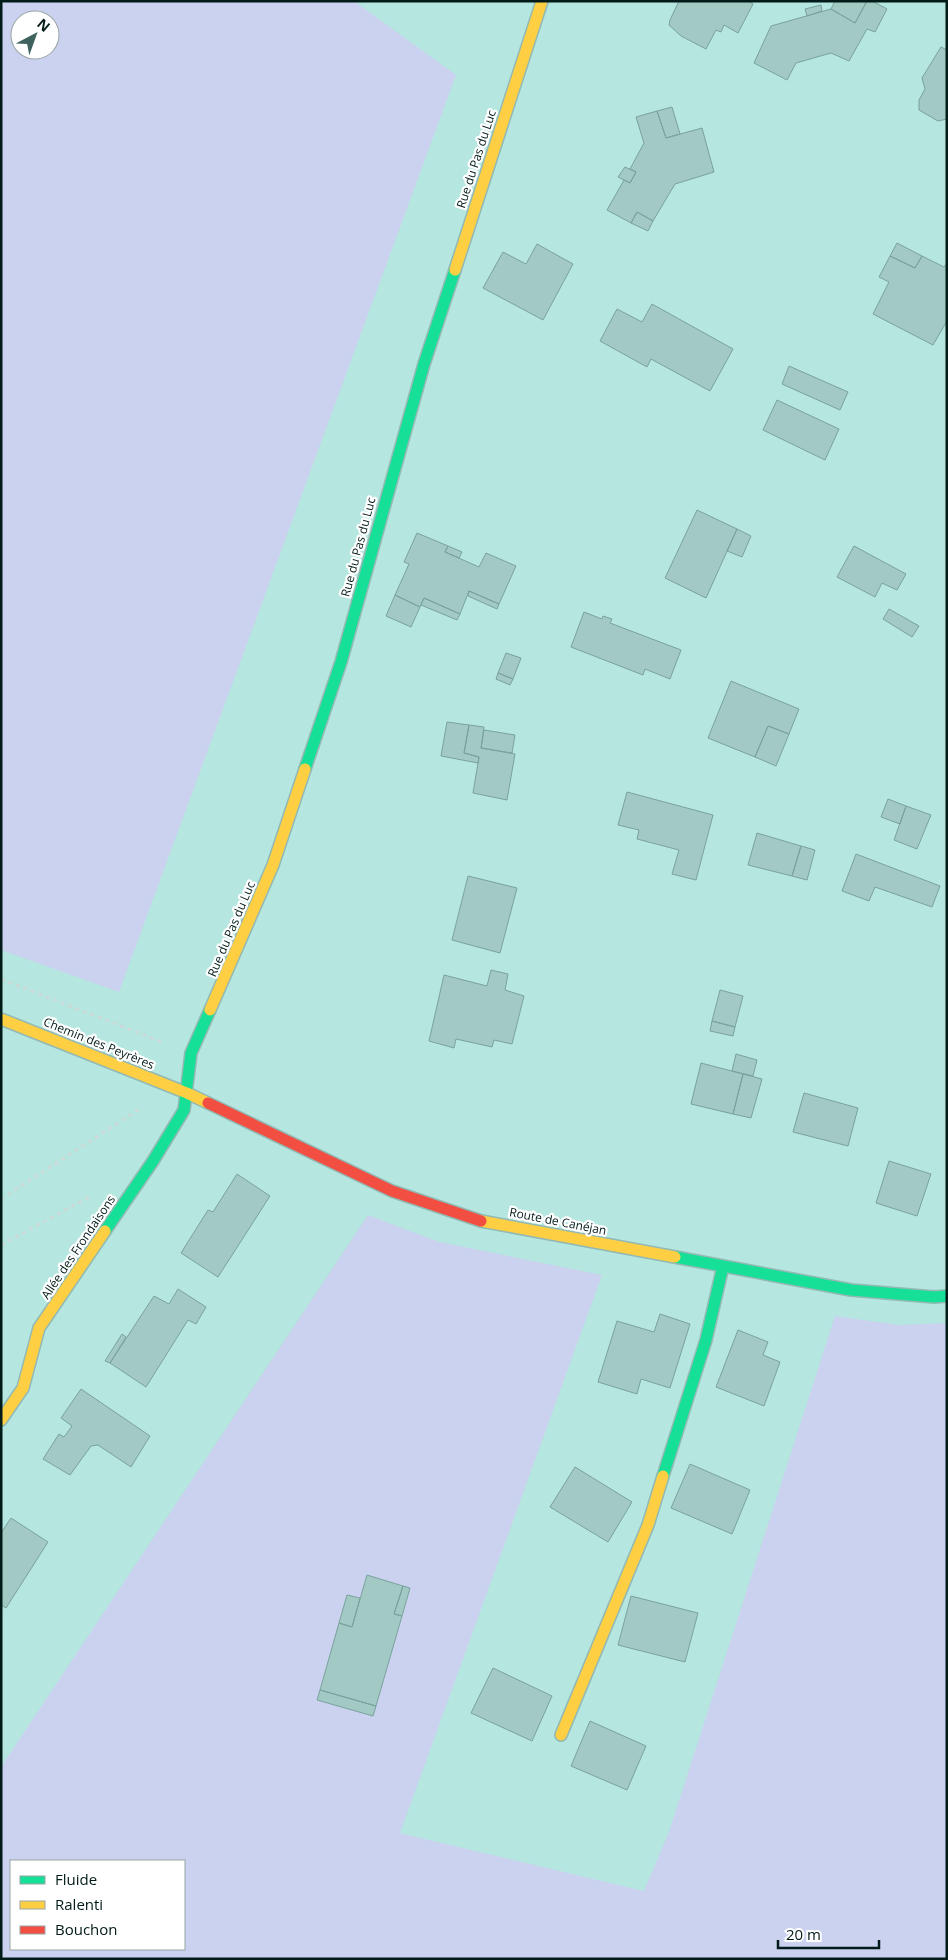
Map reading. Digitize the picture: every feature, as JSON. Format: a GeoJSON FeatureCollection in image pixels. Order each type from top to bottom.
{"type":"FeatureCollection","features":[{"type":"Feature","properties":{"kind":"street","name":"Rue du Pas du Luc"},"geometry":{"type":"LineString","coordinates":[[187,1094],[192,1053],[273,865],[341,662],[424,364],[542,1]]}},
{"type":"Feature","properties":{"kind":"street","name":"Chemin des Peyrères"},"geometry":{"type":"LineString","coordinates":[[1,1018],[187,1094]]}},
{"type":"Feature","properties":{"kind":"street","name":"Route de Canéjan"},"geometry":{"type":"LineString","coordinates":[[187,1094],[392,1191],[476,1220],[851,1290],[934,1297],[947,1296]]}},
{"type":"Feature","properties":{"kind":"street","name":"Allée des Frondaisons"},"geometry":{"type":"LineString","coordinates":[[1,1420],[23,1388],[39,1328],[152,1161],[184,1110],[187,1094]]}},
{"type":"Feature","properties":{"kind":"street"},"geometry":{"type":"LineString","coordinates":[[561,1736],[648,1525],[706,1340],[723,1266]]}},
{"type":"Feature","properties":{"kind":"path"},"geometry":{"type":"LineString","coordinates":[[1,979],[118,1026],[192,1053]]}},
{"type":"Feature","properties":{"kind":"path"},"geometry":{"type":"LineString","coordinates":[[1,1199],[173,1088]]}},
{"type":"Feature","properties":{"kind":"path"},"geometry":{"type":"LineString","coordinates":[[1,1245],[92,1195]]}},
{"type":"Feature","properties":{"kind":"shaded area"},"geometry":{"type":"Polygon","coordinates":[[[1,1],[354,1],[456,75],[119,992],[1,950],[1,1]]]}},
{"type":"Feature","properties":{"kind":"shaded area"},"geometry":{"type":"Polygon","coordinates":[[[368,1215],[439,1242],[602,1275],[400,1833],[644,1891],[669,1832],[835,1316],[899,1325],[947,1323],[947,1959],[1,1959],[1,1767],[368,1215]]]}},
{"type":"Feature","properties":{"kind":"building"},"geometry":{"type":"Polygon","coordinates":[[[679,1],[748,1],[753,4],[738,33],[724,25],[721,32],[716,30],[706,49],[681,36],[669,25],[679,1]]]}},
{"type":"Feature","properties":{"kind":"building"},"geometry":{"type":"Polygon","coordinates":[[[835,1],[867,1],[855,23],[831,9],[835,1]]]}},
{"type":"Feature","properties":{"kind":"building"},"geometry":{"type":"Polygon","coordinates":[[[867,1],[872,1],[887,9],[875,32],[867,29],[849,61],[831,53],[796,63],[787,80],[754,63],[771,26],[831,9],[855,23],[867,1]]]}},
{"type":"Feature","properties":{"kind":"building"},"geometry":{"type":"Polygon","coordinates":[[[821,5],[822,11],[807,16],[805,9],[821,5]]]}},
{"type":"Feature","properties":{"kind":"building"},"geometry":{"type":"Polygon","coordinates":[[[941,47],[947,50],[947,119],[938,121],[919,110],[919,100],[925,89],[922,78],[941,47]]]}},
{"type":"Feature","properties":{"kind":"building"},"geometry":{"type":"Polygon","coordinates":[[[672,107],[680,134],[666,138],[657,111],[672,107]]]}},
{"type":"Feature","properties":{"kind":"building"},"geometry":{"type":"Polygon","coordinates":[[[657,111],[666,138],[702,128],[714,172],[675,184],[653,221],[637,212],[631,223],[607,210],[624,180],[630,183],[636,172],[630,169],[644,143],[636,117],[657,111]]]}},
{"type":"Feature","properties":{"kind":"building"},"geometry":{"type":"Polygon","coordinates":[[[625,167],[636,172],[630,183],[618,177],[625,167]]]}},
{"type":"Feature","properties":{"kind":"building"},"geometry":{"type":"Polygon","coordinates":[[[637,212],[653,221],[648,231],[631,223],[637,212]]]}},
{"type":"Feature","properties":{"kind":"building"},"geometry":{"type":"Polygon","coordinates":[[[897,243],[922,256],[915,268],[890,256],[897,243]]]}},
{"type":"Feature","properties":{"kind":"building"},"geometry":{"type":"Polygon","coordinates":[[[537,244],[573,264],[543,320],[483,288],[503,252],[526,264],[537,244]]]}},
{"type":"Feature","properties":{"kind":"building"},"geometry":{"type":"Polygon","coordinates":[[[890,256],[915,268],[922,256],[944,267],[947,263],[947,321],[933,345],[873,314],[889,282],[879,277],[890,256]]]}},
{"type":"Feature","properties":{"kind":"building"},"geometry":{"type":"Polygon","coordinates":[[[652,304],[733,349],[710,391],[651,359],[647,367],[600,341],[617,309],[642,322],[652,304]]]}},
{"type":"Feature","properties":{"kind":"building"},"geometry":{"type":"Polygon","coordinates":[[[789,366],[848,392],[840,410],[782,384],[789,366]]]}},
{"type":"Feature","properties":{"kind":"building"},"geometry":{"type":"Polygon","coordinates":[[[777,400],[839,429],[825,460],[763,430],[777,400]]]}},
{"type":"Feature","properties":{"kind":"building"},"geometry":{"type":"Polygon","coordinates":[[[697,510],[737,529],[706,598],[665,578],[697,510]]]}},
{"type":"Feature","properties":{"kind":"building"},"geometry":{"type":"Polygon","coordinates":[[[737,529],[751,536],[742,557],[727,551],[737,529]]]}},
{"type":"Feature","properties":{"kind":"building"},"geometry":{"type":"Polygon","coordinates":[[[417,533],[448,546],[445,552],[479,567],[486,553],[516,566],[499,604],[469,591],[460,614],[424,598],[420,607],[395,595],[409,564],[404,562],[417,533]]]}},
{"type":"Feature","properties":{"kind":"building"},"geometry":{"type":"Polygon","coordinates":[[[448,546],[462,552],[459,558],[445,552],[448,546]]]}},
{"type":"Feature","properties":{"kind":"building"},"geometry":{"type":"Polygon","coordinates":[[[854,546],[906,574],[897,590],[882,583],[875,597],[837,577],[854,546]]]}},
{"type":"Feature","properties":{"kind":"building"},"geometry":{"type":"Polygon","coordinates":[[[469,591],[499,604],[497,609],[468,596],[469,591]]]}},
{"type":"Feature","properties":{"kind":"building"},"geometry":{"type":"Polygon","coordinates":[[[395,595],[420,607],[411,627],[386,616],[395,595]]]}},
{"type":"Feature","properties":{"kind":"building"},"geometry":{"type":"Polygon","coordinates":[[[424,598],[460,614],[457,620],[421,605],[424,598]]]}},
{"type":"Feature","properties":{"kind":"building"},"geometry":{"type":"Polygon","coordinates":[[[889,609],[919,626],[912,637],[883,619],[889,609]]]}},
{"type":"Feature","properties":{"kind":"building"},"geometry":{"type":"Polygon","coordinates":[[[584,612],[602,619],[603,616],[612,619],[610,623],[681,650],[670,679],[645,669],[643,675],[571,647],[584,612]]]}},
{"type":"Feature","properties":{"kind":"building"},"geometry":{"type":"Polygon","coordinates":[[[506,653],[521,658],[513,679],[498,673],[506,653]]]}},
{"type":"Feature","properties":{"kind":"building"},"geometry":{"type":"Polygon","coordinates":[[[498,673],[513,679],[510,685],[496,679],[498,673]]]}},
{"type":"Feature","properties":{"kind":"building"},"geometry":{"type":"Polygon","coordinates":[[[731,681],[799,709],[789,734],[768,726],[755,757],[708,738],[731,681]]]}},
{"type":"Feature","properties":{"kind":"building"},"geometry":{"type":"Polygon","coordinates":[[[447,722],[469,725],[464,753],[479,757],[478,763],[441,756],[447,722]]]}},
{"type":"Feature","properties":{"kind":"building"},"geometry":{"type":"Polygon","coordinates":[[[469,725],[484,727],[481,748],[515,754],[507,800],[473,793],[479,757],[464,753],[469,725]]]}},
{"type":"Feature","properties":{"kind":"building"},"geometry":{"type":"Polygon","coordinates":[[[768,726],[789,734],[776,766],[755,757],[768,726]]]}},
{"type":"Feature","properties":{"kind":"building"},"geometry":{"type":"Polygon","coordinates":[[[484,730],[515,735],[512,753],[481,748],[484,730]]]}},
{"type":"Feature","properties":{"kind":"building"},"geometry":{"type":"Polygon","coordinates":[[[627,792],[713,815],[696,880],[672,874],[679,850],[637,839],[639,830],[618,825],[627,792]]]}},
{"type":"Feature","properties":{"kind":"building"},"geometry":{"type":"Polygon","coordinates":[[[888,799],[906,806],[900,824],[881,817],[888,799]]]}},
{"type":"Feature","properties":{"kind":"building"},"geometry":{"type":"Polygon","coordinates":[[[906,806],[931,815],[917,849],[894,840],[906,806]]]}},
{"type":"Feature","properties":{"kind":"building"},"geometry":{"type":"Polygon","coordinates":[[[757,833],[801,846],[792,876],[748,865],[757,833]]]}},
{"type":"Feature","properties":{"kind":"building"},"geometry":{"type":"Polygon","coordinates":[[[801,846],[815,850],[807,880],[792,876],[801,846]]]}},
{"type":"Feature","properties":{"kind":"building"},"geometry":{"type":"Polygon","coordinates":[[[856,854],[940,886],[932,907],[875,887],[869,901],[842,891],[856,854]]]}},
{"type":"Feature","properties":{"kind":"building"},"geometry":{"type":"Polygon","coordinates":[[[468,876],[517,888],[500,953],[452,940],[468,876]]]}},
{"type":"Feature","properties":{"kind":"building"},"geometry":{"type":"Polygon","coordinates":[[[491,970],[508,974],[505,990],[524,996],[512,1044],[494,1040],[492,1047],[456,1039],[454,1048],[429,1041],[444,975],[487,986],[491,970]]]}},
{"type":"Feature","properties":{"kind":"building"},"geometry":{"type":"Polygon","coordinates":[[[720,990],[743,996],[735,1027],[712,1021],[720,990]]]}},
{"type":"Feature","properties":{"kind":"building"},"geometry":{"type":"Polygon","coordinates":[[[712,1021],[735,1027],[733,1036],[710,1031],[712,1021]]]}},
{"type":"Feature","properties":{"kind":"building"},"geometry":{"type":"Polygon","coordinates":[[[736,1054],[757,1060],[753,1076],[732,1071],[736,1054]]]}},
{"type":"Feature","properties":{"kind":"building"},"geometry":{"type":"Polygon","coordinates":[[[701,1063],[743,1074],[733,1114],[691,1104],[701,1063]]]}},
{"type":"Feature","properties":{"kind":"building"},"geometry":{"type":"Polygon","coordinates":[[[743,1074],[762,1079],[751,1118],[733,1114],[743,1074]]]}},
{"type":"Feature","properties":{"kind":"building"},"geometry":{"type":"Polygon","coordinates":[[[804,1093],[858,1108],[848,1146],[793,1132],[804,1093]]]}},
{"type":"Feature","properties":{"kind":"building"},"geometry":{"type":"Polygon","coordinates":[[[889,1161],[931,1174],[917,1216],[876,1203],[889,1161]]]}},
{"type":"Feature","properties":{"kind":"building"},"geometry":{"type":"Polygon","coordinates":[[[237,1174],[270,1196],[218,1277],[181,1253],[208,1210],[213,1212],[237,1174]]]}},
{"type":"Feature","properties":{"kind":"building"},"geometry":{"type":"Polygon","coordinates":[[[178,1289],[206,1307],[196,1324],[188,1320],[146,1387],[110,1363],[154,1296],[169,1304],[178,1289]]]}},
{"type":"Feature","properties":{"kind":"building"},"geometry":{"type":"Polygon","coordinates":[[[660,1314],[690,1324],[670,1388],[641,1379],[637,1394],[598,1382],[617,1321],[654,1332],[660,1314]]]}},
{"type":"Feature","properties":{"kind":"building"},"geometry":{"type":"Polygon","coordinates":[[[738,1330],[768,1342],[763,1355],[780,1362],[764,1406],[716,1387],[738,1330]]]}},
{"type":"Feature","properties":{"kind":"building"},"geometry":{"type":"Polygon","coordinates":[[[122,1334],[126,1337],[110,1363],[105,1361],[122,1334]]]}},
{"type":"Feature","properties":{"kind":"building"},"geometry":{"type":"Polygon","coordinates":[[[81,1389],[150,1436],[131,1467],[98,1445],[91,1446],[70,1475],[43,1459],[59,1434],[64,1437],[72,1426],[61,1418],[81,1389]]]}},
{"type":"Feature","properties":{"kind":"building"},"geometry":{"type":"Polygon","coordinates":[[[690,1464],[750,1490],[732,1534],[671,1508],[690,1464]]]}},
{"type":"Feature","properties":{"kind":"building"},"geometry":{"type":"Polygon","coordinates":[[[575,1467],[632,1502],[608,1542],[550,1507],[575,1467]]]}},
{"type":"Feature","properties":{"kind":"building"},"geometry":{"type":"Polygon","coordinates":[[[11,1518],[48,1542],[6,1608],[1,1605],[1,1533],[11,1518]]]}},
{"type":"Feature","properties":{"kind":"building"},"geometry":{"type":"Polygon","coordinates":[[[367,1575],[403,1586],[394,1614],[402,1616],[376,1706],[320,1690],[339,1623],[352,1627],[367,1575]]]}},
{"type":"Feature","properties":{"kind":"building"},"geometry":{"type":"Polygon","coordinates":[[[403,1586],[410,1588],[402,1616],[394,1614],[403,1586]]]}},
{"type":"Feature","properties":{"kind":"building"},"geometry":{"type":"Polygon","coordinates":[[[347,1595],[360,1598],[352,1627],[339,1623],[347,1595]]]}},
{"type":"Feature","properties":{"kind":"building"},"geometry":{"type":"Polygon","coordinates":[[[631,1596],[698,1613],[685,1662],[618,1645],[631,1596]]]}},
{"type":"Feature","properties":{"kind":"building"},"geometry":{"type":"Polygon","coordinates":[[[493,1668],[552,1696],[532,1741],[471,1713],[493,1668]]]}},
{"type":"Feature","properties":{"kind":"building"},"geometry":{"type":"Polygon","coordinates":[[[320,1690],[376,1706],[373,1716],[317,1700],[320,1690]]]}},
{"type":"Feature","properties":{"kind":"building"},"geometry":{"type":"Polygon","coordinates":[[[590,1721],[646,1746],[627,1790],[571,1766],[590,1721]]]}},
{"type":"Feature","properties":{"kind":"traffic: fast"},"geometry":{"type":"LineString","coordinates":[[305,769],[341,662],[424,364],[455,270]]}},
{"type":"Feature","properties":{"kind":"traffic: fast"},"geometry":{"type":"LineString","coordinates":[[105,1231],[153,1161],[184,1110],[191,1053],[210,1010]]}},
{"type":"Feature","properties":{"kind":"traffic: fast"},"geometry":{"type":"LineString","coordinates":[[675,1257],[851,1290],[934,1297],[947,1296]]}},
{"type":"Feature","properties":{"kind":"traffic: fast"},"geometry":{"type":"LineString","coordinates":[[663,1476],[706,1340],[723,1266]]}},
{"type":"Feature","properties":{"kind":"traffic: slow"},"geometry":{"type":"LineString","coordinates":[[455,270],[542,1]]}},
{"type":"Feature","properties":{"kind":"traffic: slow"},"geometry":{"type":"LineString","coordinates":[[210,1010],[273,865],[305,769]]}},
{"type":"Feature","properties":{"kind":"traffic: slow"},"geometry":{"type":"LineString","coordinates":[[1,1019],[208,1103]]}},
{"type":"Feature","properties":{"kind":"traffic: slow"},"geometry":{"type":"LineString","coordinates":[[481,1221],[675,1257]]}},
{"type":"Feature","properties":{"kind":"traffic: slow"},"geometry":{"type":"LineString","coordinates":[[1,1420],[23,1388],[39,1328],[105,1231]]}},
{"type":"Feature","properties":{"kind":"traffic: slow"},"geometry":{"type":"LineString","coordinates":[[561,1735],[648,1525],[663,1476]]}},
{"type":"Feature","properties":{"kind":"traffic: jam"},"geometry":{"type":"LineString","coordinates":[[208,1103],[392,1191],[481,1221]]}}]}
